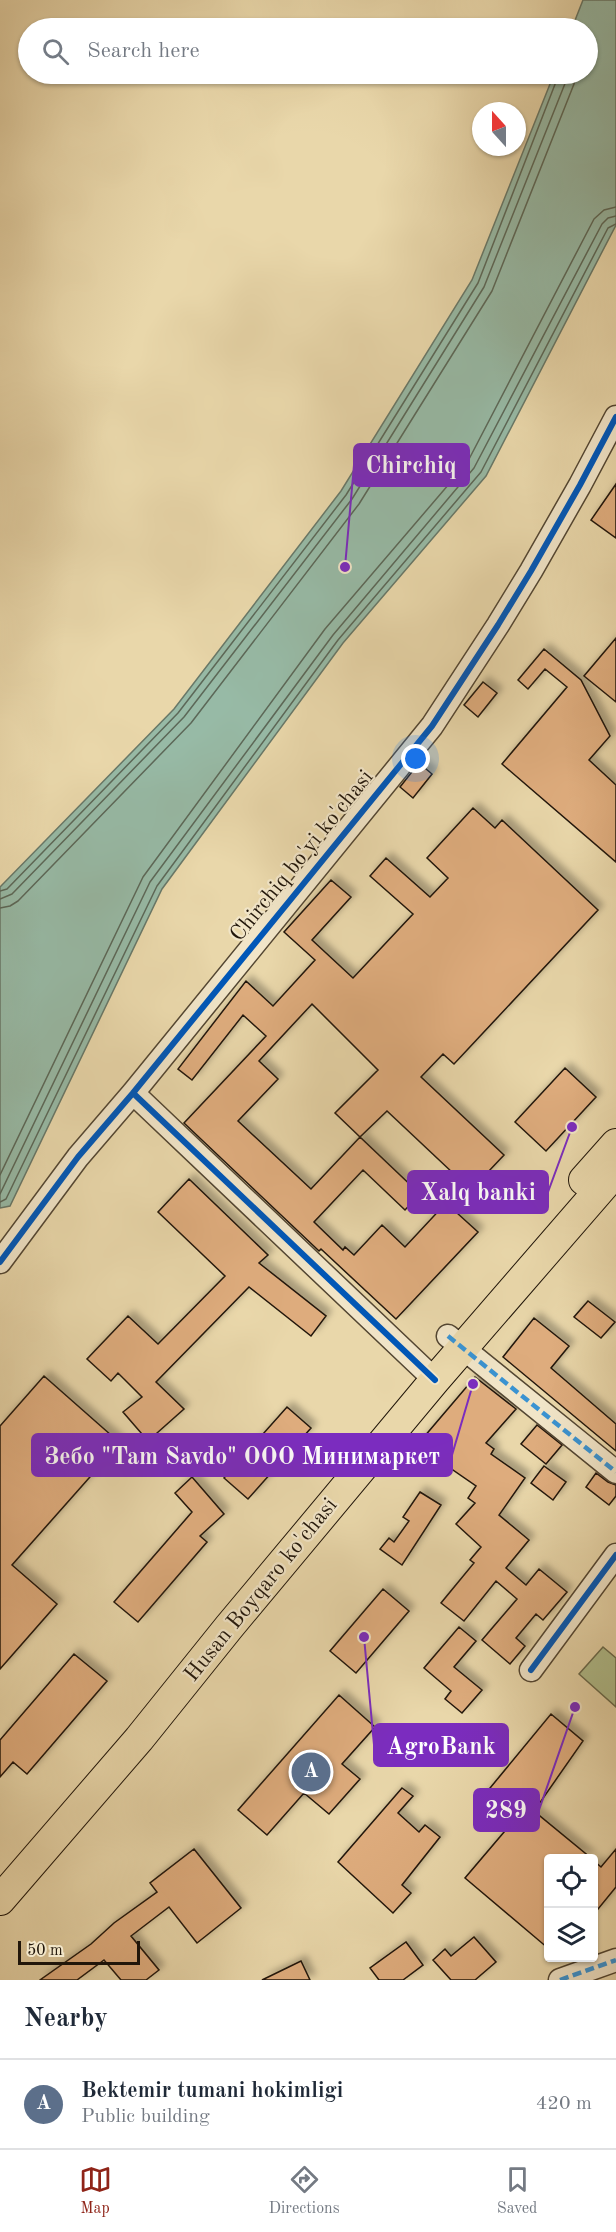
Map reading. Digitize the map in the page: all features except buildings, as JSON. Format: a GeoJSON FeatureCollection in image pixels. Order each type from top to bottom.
{"type":"FeatureCollection","features":[{"type":"Feature","properties":{"kind":"main road","name":"Husan Boyqaro ko'chasi"},"geometry":{"type":"LineString","coordinates":[[0,1870],[119,1737],[231,1597],[428,1374],[616,1144]]}},
{"type":"Feature","properties":{"kind":"main road","name":"Husan Boyqaro ko'chasi"},"geometry":{"type":"LineString","coordinates":[[455,1342],[616,1171]]}},
{"type":"Feature","properties":{"kind":"main road","name":"Husan Boyqaro ko'chasi"},"geometry":{"type":"LineString","coordinates":[[0,1900],[139,1739],[428,1374]]}},
{"type":"Feature","properties":{"kind":"street","name":"Chirchiq bo'yi ko'chasi"},"geometry":{"type":"LineString","coordinates":[[0,1262],[78,1157],[134,1093],[432,726],[531,572],[616,417]]}},
{"type":"Feature","properties":{"kind":"street"},"geometry":{"type":"LineString","coordinates":[[134,1093],[428,1374]]}},
{"type":"Feature","properties":{"kind":"street"},"geometry":{"type":"LineString","coordinates":[[455,1342],[616,1472]]}},
{"type":"Feature","properties":{"kind":"street"},"geometry":{"type":"LineString","coordinates":[[531,1670],[616,1555]]}},
{"type":"Feature","properties":{"kind":"street"},"geometry":{"type":"LineString","coordinates":[[560,1980],[616,1959]]}},
{"type":"Feature","properties":{"kind":"shaded area"},"geometry":{"type":"Polygon","coordinates":[[[603,1647],[616,1658],[616,1707],[579,1674],[603,1647]]]}},
{"type":"Feature","properties":{"kind":"water"},"geometry":{"type":"Polygon","coordinates":[[[583,0],[616,0],[616,225],[486,476],[343,643],[162,889],[10,1206],[0,1208],[0,887],[174,709],[341,491],[472,280],[521,156],[526,156],[526,144],[550,84],[598,84],[598,18],[576,18],[583,0]]]}},
{"type":"Feature","properties":{"kind":"marked path"},"geometry":{"type":"LineString","coordinates":[[448,1336],[616,1472]]}},
{"type":"Feature","properties":{"kind":"marked path"},"geometry":{"type":"LineString","coordinates":[[560,1980],[616,1960]]}},
{"type":"Feature","properties":{"kind":"cycle path"},"geometry":{"type":"LineString","coordinates":[[0,1262],[78,1157],[133,1093],[432,726],[531,571],[616,417]]}},
{"type":"Feature","properties":{"kind":"cycle path"},"geometry":{"type":"LineString","coordinates":[[133,1093],[435,1380]]}},
{"type":"Feature","properties":{"kind":"cycle path"},"geometry":{"type":"LineString","coordinates":[[531,1670],[616,1555]]}},
{"type":"Feature","properties":{"kind":"place","name":"Chirchiq"},"geometry":{"type":"Point","coordinates":[345,567]}},
{"type":"Feature","properties":{"kind":"place","name":"Xalq banki"},"geometry":{"type":"Point","coordinates":[572,1127]}},
{"type":"Feature","properties":{"kind":"place","name":"Зебо \"Tam Savdo\" ООО Минимаркет"},"geometry":{"type":"Point","coordinates":[473,1384]}},
{"type":"Feature","properties":{"kind":"place","name":"AgroBank"},"geometry":{"type":"Point","coordinates":[364,1637]}},
{"type":"Feature","properties":{"kind":"place","name":"289"},"geometry":{"type":"Point","coordinates":[575,1707]}},
{"type":"Feature","properties":{"kind":"place","name":"Bektemir tumani hokimligi"},"geometry":{"type":"Point","coordinates":[311,1772]}}]}
